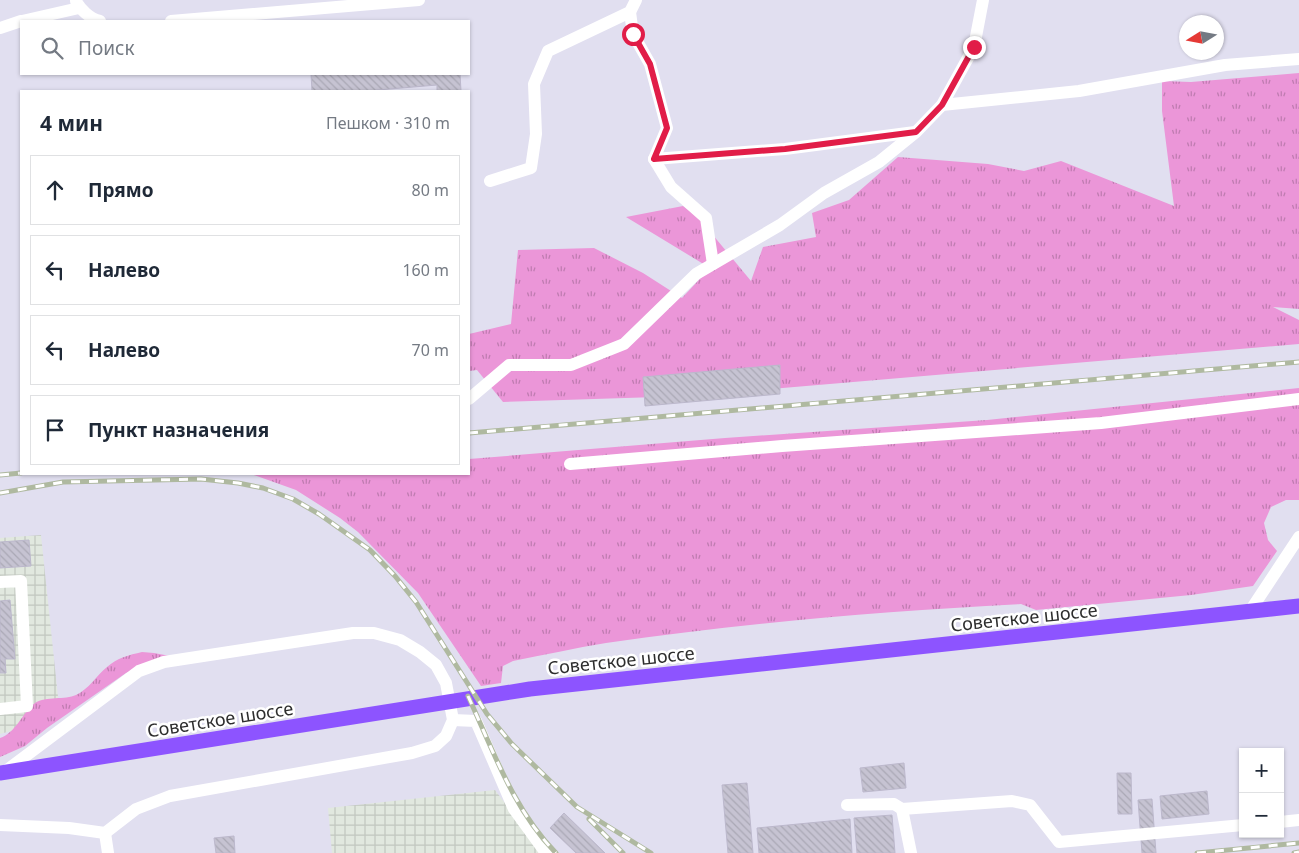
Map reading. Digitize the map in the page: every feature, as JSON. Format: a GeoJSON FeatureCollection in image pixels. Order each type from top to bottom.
{"type":"FeatureCollection","features":[{"type":"Feature","properties":{"kind":"main road","name":"Советское шоссе"},"geometry":{"type":"LineString","coordinates":[[2,773],[530,689],[1299,606]]}},
{"type":"Feature","properties":{"kind":"street"},"geometry":{"type":"LineString","coordinates":[[183,20],[419,0]]}},
{"type":"Feature","properties":{"kind":"street"},"geometry":{"type":"LineString","coordinates":[[636,0],[630,12],[633,34],[650,64],[667,128],[654,159]]}},
{"type":"Feature","properties":{"kind":"street"},"geometry":{"type":"LineString","coordinates":[[470,398],[509,365],[571,365],[624,344],[696,274],[780,225],[824,193],[879,162],[916,132],[942,105],[974,47],[983,0]]}},
{"type":"Feature","properties":{"kind":"street"},"geometry":{"type":"LineString","coordinates":[[25,20],[78,4],[97,20]]}},
{"type":"Feature","properties":{"kind":"street"},"geometry":{"type":"LineString","coordinates":[[490,181],[531,168],[536,134],[534,84],[548,51],[630,12]]}},
{"type":"Feature","properties":{"kind":"street"},"geometry":{"type":"LineString","coordinates":[[0,28],[20,22]]}},
{"type":"Feature","properties":{"kind":"street"},"geometry":{"type":"LineString","coordinates":[[942,105],[1079,91],[1225,65],[1299,59]]}},
{"type":"Feature","properties":{"kind":"street"},"geometry":{"type":"LineString","coordinates":[[654,159],[785,149],[916,132]]}},
{"type":"Feature","properties":{"kind":"street"},"geometry":{"type":"LineString","coordinates":[[654,159],[671,187],[706,218],[713,264]]}},
{"type":"Feature","properties":{"kind":"street"},"geometry":{"type":"LineString","coordinates":[[570,464],[782,446],[1101,423],[1299,399]]}},
{"type":"Feature","properties":{"kind":"street"},"geometry":{"type":"LineString","coordinates":[[1250,611],[1299,537]]}},
{"type":"Feature","properties":{"kind":"street"},"geometry":{"type":"LineString","coordinates":[[0,582],[20,581],[27,706],[0,709]]}},
{"type":"Feature","properties":{"kind":"street"},"geometry":{"type":"LineString","coordinates":[[0,825],[69,828],[105,833],[136,809],[170,796],[412,753],[435,746],[446,736],[453,720],[446,683],[436,665],[420,652],[400,640],[374,633],[353,633],[164,662],[139,671],[2,773]]}},
{"type":"Feature","properties":{"kind":"street"},"geometry":{"type":"LineString","coordinates":[[453,720],[476,721],[514,809],[546,853]]}},
{"type":"Feature","properties":{"kind":"street"},"geometry":{"type":"LineString","coordinates":[[902,810],[1012,801],[1030,805],[1059,842],[1239,825]]}},
{"type":"Feature","properties":{"kind":"street"},"geometry":{"type":"LineString","coordinates":[[847,805],[894,804],[902,810],[911,853]]}},
{"type":"Feature","properties":{"kind":"street"},"geometry":{"type":"LineString","coordinates":[[1284,822],[1299,820]]}},
{"type":"Feature","properties":{"kind":"street"},"geometry":{"type":"LineString","coordinates":[[105,833],[108,853]]}},
{"type":"Feature","properties":{"kind":"shaded area"},"geometry":{"type":"Polygon","coordinates":[[[41,535],[60,716],[0,734],[0,538],[41,535]]]}},
{"type":"Feature","properties":{"kind":"shaded area"},"geometry":{"type":"Polygon","coordinates":[[[495,790],[543,853],[332,853],[328,808],[495,790]]]}},
{"type":"Feature","properties":{"kind":"green space"},"geometry":{"type":"Polygon","coordinates":[[[1299,73],[1299,309],[1273,307],[1299,320],[1299,344],[688,396],[503,402],[477,370],[470,371],[470,334],[511,324],[518,250],[594,248],[643,273],[682,298],[710,268],[626,217],[683,206],[698,217],[751,281],[763,247],[816,237],[812,213],[849,200],[898,157],[988,164],[1024,171],[1061,161],[1174,206],[1162,111],[1162,81],[1191,82],[1299,73]]]}},
{"type":"Feature","properties":{"kind":"green space"},"geometry":{"type":"Polygon","coordinates":[[[1299,388],[1299,500],[1286,500],[1271,507],[1264,523],[1268,540],[1277,551],[1253,586],[1191,595],[1036,610],[1021,604],[917,610],[761,624],[658,636],[594,645],[513,661],[503,666],[501,683],[481,686],[418,593],[358,532],[296,490],[254,475],[470,475],[470,459],[725,438],[987,420],[1299,388]]]}},
{"type":"Feature","properties":{"kind":"green space"},"geometry":{"type":"Polygon","coordinates":[[[142,652],[170,656],[126,673],[47,728],[25,746],[0,757],[0,738],[15,727],[35,703],[44,699],[76,695],[115,661],[142,652]]]}},
{"type":"Feature","properties":{"kind":"building"},"geometry":{"type":"Polygon","coordinates":[[[311,75],[460,75],[461,90],[437,90],[437,85],[378,90],[312,90],[311,75]]]}},
{"type":"Feature","properties":{"kind":"building"},"geometry":{"type":"Polygon","coordinates":[[[780,365],[780,394],[645,406],[643,377],[780,365]]]}},
{"type":"Feature","properties":{"kind":"building"},"geometry":{"type":"Polygon","coordinates":[[[29,540],[31,566],[0,568],[0,542],[29,540]]]}},
{"type":"Feature","properties":{"kind":"building"},"geometry":{"type":"Polygon","coordinates":[[[10,600],[15,659],[5,659],[6,673],[0,673],[0,601],[10,600]]]}},
{"type":"Feature","properties":{"kind":"building"},"geometry":{"type":"Polygon","coordinates":[[[904,763],[906,788],[863,792],[860,768],[904,763]]]}},
{"type":"Feature","properties":{"kind":"building"},"geometry":{"type":"Polygon","coordinates":[[[1117,773],[1131,773],[1132,814],[1118,814],[1117,773]]]}},
{"type":"Feature","properties":{"kind":"building"},"geometry":{"type":"Polygon","coordinates":[[[747,783],[753,853],[728,853],[722,785],[747,783]]]}},
{"type":"Feature","properties":{"kind":"building"},"geometry":{"type":"Polygon","coordinates":[[[1207,791],[1209,814],[1162,819],[1160,796],[1207,791]]]}},
{"type":"Feature","properties":{"kind":"building"},"geometry":{"type":"Polygon","coordinates":[[[1152,799],[1156,853],[1142,853],[1138,800],[1152,799]]]}},
{"type":"Feature","properties":{"kind":"building"},"geometry":{"type":"Polygon","coordinates":[[[564,813],[605,853],[576,853],[550,828],[564,813]]]}},
{"type":"Feature","properties":{"kind":"building"},"geometry":{"type":"Polygon","coordinates":[[[892,815],[895,853],[857,853],[854,818],[892,815]]]}},
{"type":"Feature","properties":{"kind":"building"},"geometry":{"type":"Polygon","coordinates":[[[850,819],[852,853],[759,853],[757,828],[850,819]]]}},
{"type":"Feature","properties":{"kind":"building"},"geometry":{"type":"Polygon","coordinates":[[[234,836],[235,853],[216,853],[214,838],[234,836]]]}},
{"type":"Feature","properties":{"kind":"railway"},"geometry":{"type":"LineString","coordinates":[[470,433],[1299,362]]}},
{"type":"Feature","properties":{"kind":"railway"},"geometry":{"type":"LineString","coordinates":[[0,475],[20,473]]}},
{"type":"Feature","properties":{"kind":"railway"},"geometry":{"type":"LineString","coordinates":[[0,493],[63,482],[201,479],[263,488],[293,499],[319,514],[370,550],[395,576],[416,602],[487,714],[512,744],[577,807],[651,853]]}},
{"type":"Feature","properties":{"kind":"railway"},"geometry":{"type":"LineString","coordinates":[[468,696],[495,758],[516,798],[541,836],[556,853]]}},
{"type":"Feature","properties":{"kind":"railway"},"geometry":{"type":"LineString","coordinates":[[589,819],[623,853]]}},
{"type":"Feature","properties":{"kind":"railway"},"geometry":{"type":"LineString","coordinates":[[1197,853],[1299,843]]}},
{"type":"Feature","properties":{"kind":"railway"},"geometry":{"type":"LineString","coordinates":[[1294,853],[1299,852]]}},
{"type":"Feature","properties":{"kind":"route"},"geometry":{"type":"LineString","coordinates":[[633,34],[650,64],[667,128],[654,159],[785,149],[916,132],[942,105],[974,47]]}}]}
